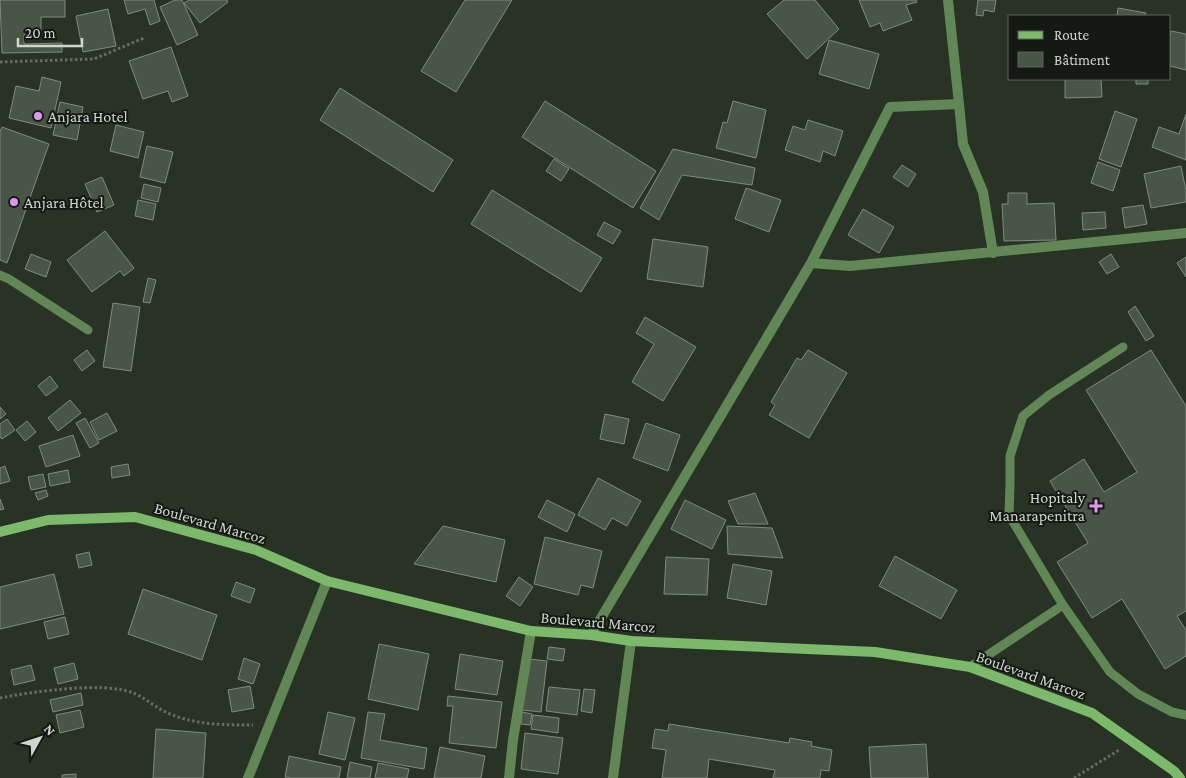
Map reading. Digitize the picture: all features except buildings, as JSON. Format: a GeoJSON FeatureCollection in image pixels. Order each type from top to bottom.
{"type":"FeatureCollection","features":[{"type":"Feature","properties":{"kind":"main road","name":"Boulevard Marcoz"},"geometry":{"type":"LineString","coordinates":[[0,532],[48,520],[135,517],[256,550],[327,581],[532,631],[591,634],[631,640],[875,652],[970,667],[1092,713],[1174,771],[1180,778]]}},
{"type":"Feature","properties":{"kind":"street"},"geometry":{"type":"LineString","coordinates":[[948,0],[963,144],[983,192],[993,253]]}},
{"type":"Feature","properties":{"kind":"street"},"geometry":{"type":"LineString","coordinates":[[591,634],[810,263],[890,107],[959,104]]}},
{"type":"Feature","properties":{"kind":"street"},"geometry":{"type":"LineString","coordinates":[[810,263],[850,266],[1186,233]]}},
{"type":"Feature","properties":{"kind":"street"},"geometry":{"type":"LineString","coordinates":[[248,778],[327,581]]}},
{"type":"Feature","properties":{"kind":"street"},"geometry":{"type":"LineString","coordinates":[[509,778],[513,740],[532,631]]}},
{"type":"Feature","properties":{"kind":"street"},"geometry":{"type":"LineString","coordinates":[[612,778],[631,640]]}},
{"type":"Feature","properties":{"kind":"lane"},"geometry":{"type":"LineString","coordinates":[[0,275],[88,330]]}},
{"type":"Feature","properties":{"kind":"lane"},"geometry":{"type":"LineString","coordinates":[[1123,347],[1049,395],[1023,416],[1010,456],[1008,515],[1063,605],[1110,672],[1138,694],[1172,712],[1186,715]]}},
{"type":"Feature","properties":{"kind":"lane"},"geometry":{"type":"LineString","coordinates":[[970,667],[1063,605]]}},
{"type":"Feature","properties":{"kind":"path"},"geometry":{"type":"LineString","coordinates":[[0,62],[94,59],[144,38]]}},
{"type":"Feature","properties":{"kind":"path"},"geometry":{"type":"LineString","coordinates":[[0,698],[96,687],[132,692],[169,714],[210,725],[268,725]]}},
{"type":"Feature","properties":{"kind":"path"},"geometry":{"type":"LineString","coordinates":[[1074,778],[1132,742]]}},
{"type":"Feature","properties":{"kind":"place","name":"Anjara Hotel"},"geometry":{"type":"Point","coordinates":[38,116]}},
{"type":"Feature","properties":{"kind":"place","name":"Anjara Hôtel"},"geometry":{"type":"Point","coordinates":[14,202]}},
{"type":"Feature","properties":{"kind":"place","name":"Hopitaly Manarapenitra"},"geometry":{"type":"Point","coordinates":[1096,506]}}]}
